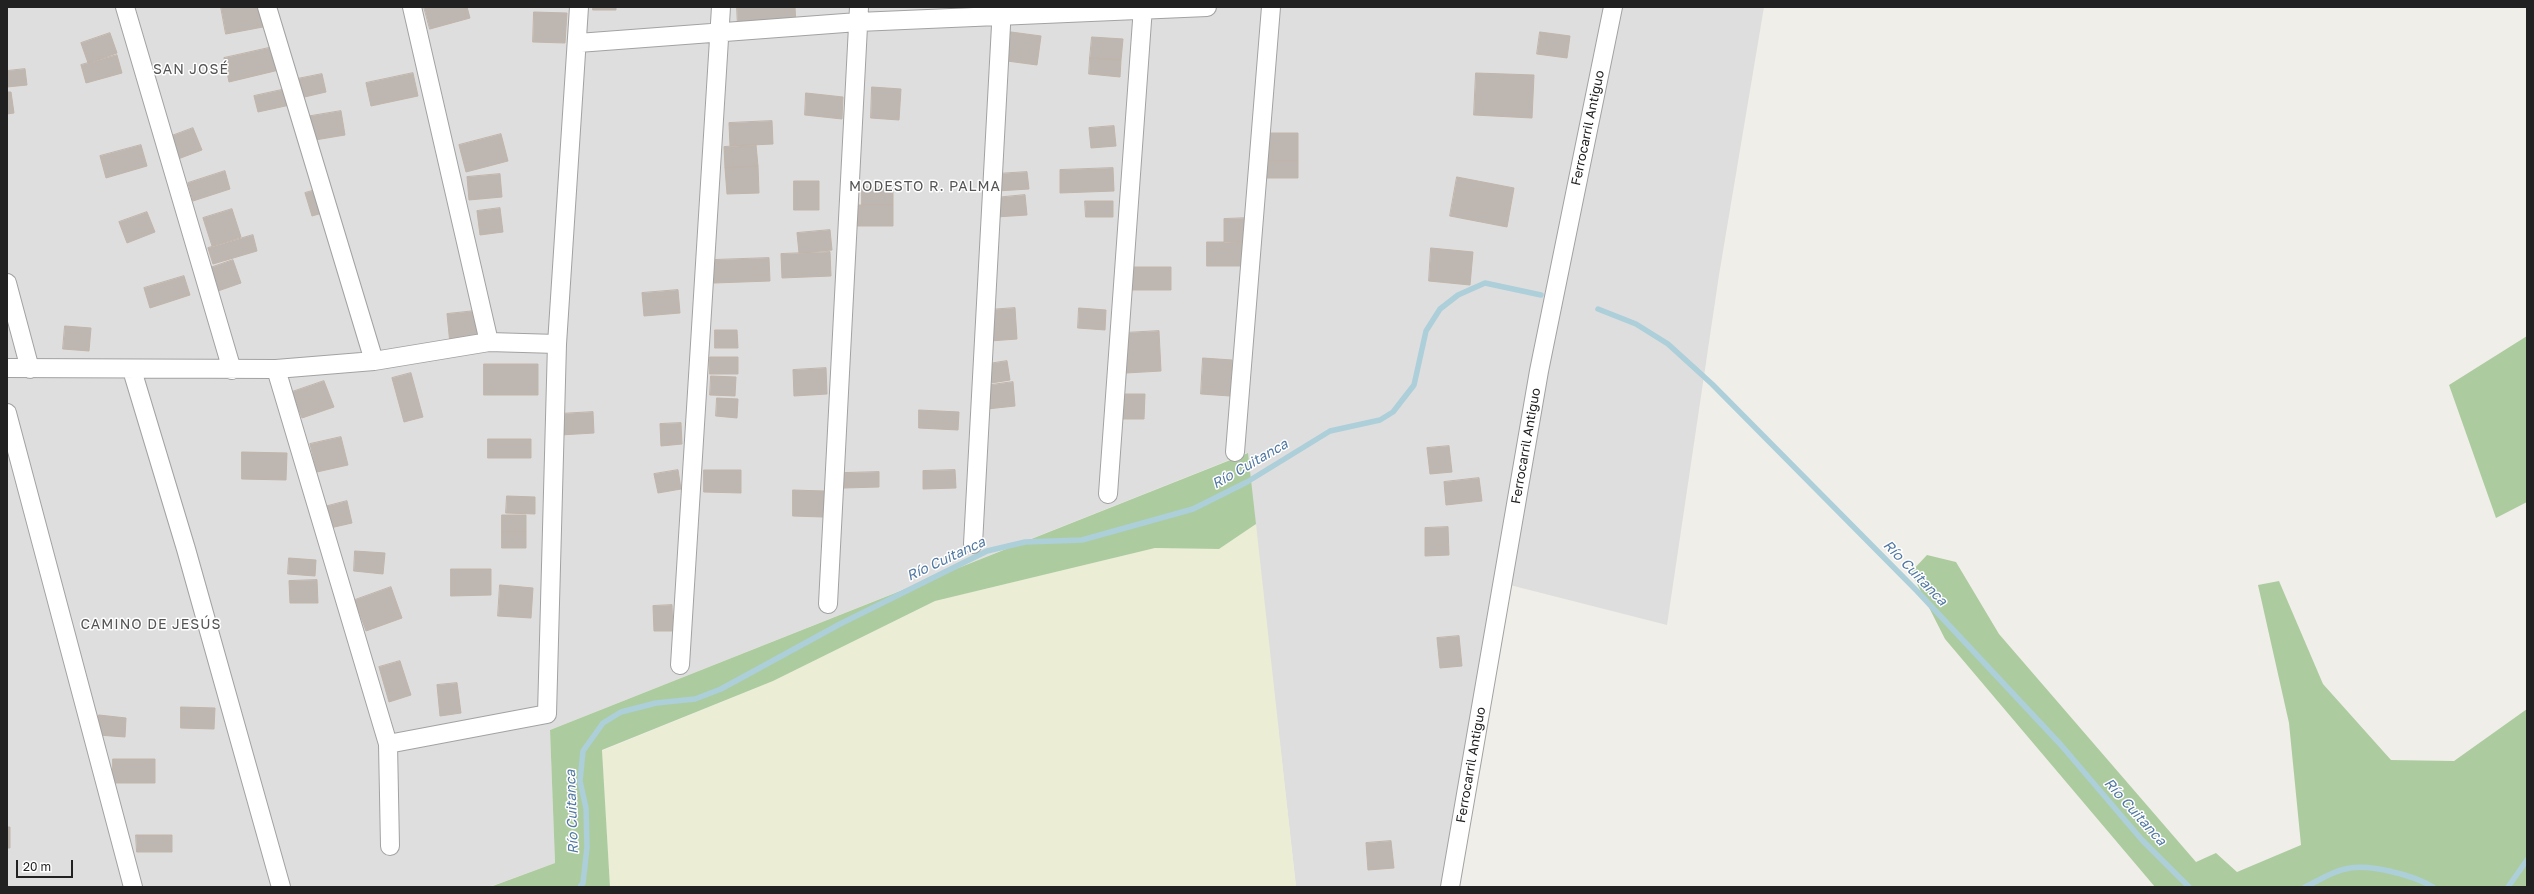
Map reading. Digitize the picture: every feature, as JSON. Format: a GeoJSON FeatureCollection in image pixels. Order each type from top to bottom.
{"type":"FeatureCollection","features":[{"type":"Feature","properties":{"kind":"street"},"geometry":{"type":"LineString","coordinates":[[125,7],[232,370]]}},
{"type":"Feature","properties":{"kind":"street"},"geometry":{"type":"LineString","coordinates":[[267,7],[374,361]]}},
{"type":"Feature","properties":{"kind":"street"},"geometry":{"type":"LineString","coordinates":[[412,7],[489,342]]}},
{"type":"Feature","properties":{"kind":"street"},"geometry":{"type":"LineString","coordinates":[[388,744],[547,714],[557,344],[578,43],[579,7]]}},
{"type":"Feature","properties":{"kind":"street"},"geometry":{"type":"LineString","coordinates":[[680,665],[721,7]]}},
{"type":"Feature","properties":{"kind":"street"},"geometry":{"type":"LineString","coordinates":[[578,43],[720,32],[859,14],[1206,7]]}},
{"type":"Feature","properties":{"kind":"street"},"geometry":{"type":"LineString","coordinates":[[1235,452],[1271,7]]}},
{"type":"Feature","properties":{"kind":"street","name":"Ferrocarril Antiguo"},"geometry":{"type":"LineString","coordinates":[[1450,887],[1539,371],[1613,7]]}},
{"type":"Feature","properties":{"kind":"street"},"geometry":{"type":"LineString","coordinates":[[1108,494],[1143,8]]}},
{"type":"Feature","properties":{"kind":"street"},"geometry":{"type":"LineString","coordinates":[[973,544],[1001,11]]}},
{"type":"Feature","properties":{"kind":"street"},"geometry":{"type":"LineString","coordinates":[[828,604],[859,14]]}},
{"type":"Feature","properties":{"kind":"street"},"geometry":{"type":"LineString","coordinates":[[7,283],[30,369]]}},
{"type":"Feature","properties":{"kind":"street"},"geometry":{"type":"LineString","coordinates":[[7,368],[132,370],[276,369],[374,361],[489,342],[557,344]]}},
{"type":"Feature","properties":{"kind":"street"},"geometry":{"type":"LineString","coordinates":[[276,369],[388,744],[390,846]]}},
{"type":"Feature","properties":{"kind":"street"},"geometry":{"type":"LineString","coordinates":[[132,370],[186,549],[281,887]]}},
{"type":"Feature","properties":{"kind":"street"},"geometry":{"type":"LineString","coordinates":[[7,413],[134,887]]}},
{"type":"Feature","properties":{"kind":"shaded area"},"geometry":{"type":"Polygon","coordinates":[[[7,7],[1764,7],[1719,275],[1667,625],[1502,583],[1450,887],[1296,887],[1247,453],[550,730],[555,863],[489,887],[7,887],[7,7]]]}},
{"type":"Feature","properties":{"kind":"green space"},"geometry":{"type":"Polygon","coordinates":[[[2527,336],[2527,502],[2496,518],[2449,385],[2527,336]]]}},
{"type":"Feature","properties":{"kind":"green space"},"geometry":{"type":"Polygon","coordinates":[[[1248,453],[1256,524],[1219,549],[1155,548],[935,601],[773,681],[602,750],[610,887],[490,887],[555,863],[550,730],[1248,453]]]}},
{"type":"Feature","properties":{"kind":"green space"},"geometry":{"type":"Polygon","coordinates":[[[1256,524],[1296,887],[610,887],[602,751],[773,681],[935,601],[1155,548],[1219,549],[1256,524]]]}},
{"type":"Feature","properties":{"kind":"green space"},"geometry":{"type":"Polygon","coordinates":[[[1927,555],[1956,562],[1999,634],[2196,862],[2216,853],[2237,872],[2301,845],[2289,723],[2258,585],[2279,581],[2323,684],[2391,760],[2454,761],[2527,709],[2527,887],[2155,887],[1945,639],[1911,572],[1927,555]]]}},
{"type":"Feature","properties":{"kind":"building"},"geometry":{"type":"Polygon","coordinates":[[[221,7],[259,7],[263,27],[226,34],[221,7]]]}},
{"type":"Feature","properties":{"kind":"building"},"geometry":{"type":"Polygon","coordinates":[[[424,7],[467,7],[470,18],[430,29],[424,7]]]}},
{"type":"Feature","properties":{"kind":"building"},"geometry":{"type":"Polygon","coordinates":[[[593,7],[616,7],[616,10],[593,10],[593,7]]]}},
{"type":"Feature","properties":{"kind":"building"},"geometry":{"type":"Polygon","coordinates":[[[737,7],[795,7],[796,25],[738,27],[737,7]]]}},
{"type":"Feature","properties":{"kind":"building"},"geometry":{"type":"Polygon","coordinates":[[[534,12],[567,13],[565,43],[533,42],[534,12]]]}},
{"type":"Feature","properties":{"kind":"building"},"geometry":{"type":"Polygon","coordinates":[[[1011,32],[1041,36],[1037,65],[1007,61],[1011,32]]]}},
{"type":"Feature","properties":{"kind":"building"},"geometry":{"type":"Polygon","coordinates":[[[1540,32],[1570,36],[1567,58],[1537,54],[1540,32]]]}},
{"type":"Feature","properties":{"kind":"building"},"geometry":{"type":"Polygon","coordinates":[[[110,33],[117,53],[88,63],[81,43],[110,33]]]}},
{"type":"Feature","properties":{"kind":"building"},"geometry":{"type":"Polygon","coordinates":[[[1092,37],[1123,39],[1121,60],[1090,58],[1092,37]]]}},
{"type":"Feature","properties":{"kind":"building"},"geometry":{"type":"Polygon","coordinates":[[[273,47],[279,70],[229,82],[224,58],[273,47]]]}},
{"type":"Feature","properties":{"kind":"building"},"geometry":{"type":"Polygon","coordinates":[[[117,55],[122,73],[86,83],[81,65],[117,55]]]}},
{"type":"Feature","properties":{"kind":"building"},"geometry":{"type":"Polygon","coordinates":[[[1090,58],[1121,60],[1120,77],[1089,74],[1090,58]]]}},
{"type":"Feature","properties":{"kind":"building"},"geometry":{"type":"Polygon","coordinates":[[[25,69],[27,85],[7,87],[7,71],[25,69]]]}},
{"type":"Feature","properties":{"kind":"building"},"geometry":{"type":"Polygon","coordinates":[[[413,73],[418,96],[371,106],[366,83],[413,73]]]}},
{"type":"Feature","properties":{"kind":"building"},"geometry":{"type":"Polygon","coordinates":[[[1476,73],[1534,75],[1532,118],[1474,115],[1476,73]]]}},
{"type":"Feature","properties":{"kind":"building"},"geometry":{"type":"Polygon","coordinates":[[[322,74],[326,92],[296,99],[292,80],[322,74]]]}},
{"type":"Feature","properties":{"kind":"building"},"geometry":{"type":"Polygon","coordinates":[[[872,87],[901,89],[899,120],[871,118],[872,87]]]}},
{"type":"Feature","properties":{"kind":"building"},"geometry":{"type":"Polygon","coordinates":[[[286,89],[290,105],[258,112],[254,96],[286,89]]]}},
{"type":"Feature","properties":{"kind":"building"},"geometry":{"type":"Polygon","coordinates":[[[7,92],[11,92],[14,113],[7,114],[7,92]]]}},
{"type":"Feature","properties":{"kind":"building"},"geometry":{"type":"Polygon","coordinates":[[[806,93],[843,97],[842,119],[805,115],[806,93]]]}},
{"type":"Feature","properties":{"kind":"building"},"geometry":{"type":"Polygon","coordinates":[[[341,111],[345,135],[309,141],[305,117],[341,111]]]}},
{"type":"Feature","properties":{"kind":"building"},"geometry":{"type":"Polygon","coordinates":[[[772,121],[773,144],[730,146],[729,123],[772,121]]]}},
{"type":"Feature","properties":{"kind":"building"},"geometry":{"type":"Polygon","coordinates":[[[1114,126],[1116,146],[1091,148],[1089,128],[1114,126]]]}},
{"type":"Feature","properties":{"kind":"building"},"geometry":{"type":"Polygon","coordinates":[[[193,128],[202,150],[178,159],[169,137],[193,128]]]}},
{"type":"Feature","properties":{"kind":"building"},"geometry":{"type":"Polygon","coordinates":[[[1262,133],[1298,133],[1298,161],[1262,161],[1262,133]]]}},
{"type":"Feature","properties":{"kind":"building"},"geometry":{"type":"Polygon","coordinates":[[[501,134],[508,161],[466,172],[459,145],[501,134]]]}},
{"type":"Feature","properties":{"kind":"building"},"geometry":{"type":"Polygon","coordinates":[[[141,145],[147,166],[106,178],[100,156],[141,145]]]}},
{"type":"Feature","properties":{"kind":"building"},"geometry":{"type":"Polygon","coordinates":[[[756,145],[758,166],[725,168],[724,147],[756,145]]]}},
{"type":"Feature","properties":{"kind":"building"},"geometry":{"type":"Polygon","coordinates":[[[1262,161],[1298,161],[1298,178],[1262,178],[1262,161]]]}},
{"type":"Feature","properties":{"kind":"building"},"geometry":{"type":"Polygon","coordinates":[[[758,166],[759,193],[727,194],[725,168],[758,166]]]}},
{"type":"Feature","properties":{"kind":"building"},"geometry":{"type":"Polygon","coordinates":[[[1113,168],[1114,191],[1060,193],[1060,170],[1113,168]]]}},
{"type":"Feature","properties":{"kind":"building"},"geometry":{"type":"Polygon","coordinates":[[[225,171],[230,189],[193,201],[188,183],[225,171]]]}},
{"type":"Feature","properties":{"kind":"building"},"geometry":{"type":"Polygon","coordinates":[[[1027,172],[1029,189],[997,191],[996,174],[1027,172]]]}},
{"type":"Feature","properties":{"kind":"building"},"geometry":{"type":"Polygon","coordinates":[[[500,174],[502,197],[469,200],[467,177],[500,174]]]}},
{"type":"Feature","properties":{"kind":"building"},"geometry":{"type":"Polygon","coordinates":[[[1457,177],[1514,188],[1507,227],[1450,216],[1457,177]]]}},
{"type":"Feature","properties":{"kind":"building"},"geometry":{"type":"Polygon","coordinates":[[[794,181],[819,181],[819,210],[794,210],[794,181]]]}},
{"type":"Feature","properties":{"kind":"building"},"geometry":{"type":"Polygon","coordinates":[[[862,187],[893,187],[893,205],[862,205],[862,187]]]}},
{"type":"Feature","properties":{"kind":"building"},"geometry":{"type":"Polygon","coordinates":[[[319,189],[326,212],[312,216],[305,193],[319,189]]]}},
{"type":"Feature","properties":{"kind":"building"},"geometry":{"type":"Polygon","coordinates":[[[1025,195],[1027,215],[996,217],[994,198],[1025,195]]]}},
{"type":"Feature","properties":{"kind":"building"},"geometry":{"type":"Polygon","coordinates":[[[1085,201],[1113,201],[1113,217],[1086,217],[1085,201]]]}},
{"type":"Feature","properties":{"kind":"building"},"geometry":{"type":"Polygon","coordinates":[[[858,205],[893,205],[893,226],[858,226],[858,205]]]}},
{"type":"Feature","properties":{"kind":"building"},"geometry":{"type":"Polygon","coordinates":[[[500,208],[503,232],[480,235],[477,211],[500,208]]]}},
{"type":"Feature","properties":{"kind":"building"},"geometry":{"type":"Polygon","coordinates":[[[232,209],[241,237],[212,246],[203,218],[232,209]]]}},
{"type":"Feature","properties":{"kind":"building"},"geometry":{"type":"Polygon","coordinates":[[[147,212],[155,232],[127,243],[119,222],[147,212]]]}},
{"type":"Feature","properties":{"kind":"building"},"geometry":{"type":"Polygon","coordinates":[[[1249,218],[1250,242],[1224,243],[1224,219],[1249,218]]]}},
{"type":"Feature","properties":{"kind":"building"},"geometry":{"type":"Polygon","coordinates":[[[830,230],[832,250],[799,253],[797,233],[830,230]]]}},
{"type":"Feature","properties":{"kind":"building"},"geometry":{"type":"Polygon","coordinates":[[[253,235],[257,251],[213,264],[208,248],[253,235]]]}},
{"type":"Feature","properties":{"kind":"building"},"geometry":{"type":"Polygon","coordinates":[[[1207,242],[1242,242],[1243,266],[1207,266],[1207,242]]]}},
{"type":"Feature","properties":{"kind":"building"},"geometry":{"type":"Polygon","coordinates":[[[1431,248],[1473,252],[1470,285],[1429,281],[1431,248]]]}},
{"type":"Feature","properties":{"kind":"building"},"geometry":{"type":"Polygon","coordinates":[[[830,252],[831,276],[782,278],[781,254],[830,252]]]}},
{"type":"Feature","properties":{"kind":"building"},"geometry":{"type":"Polygon","coordinates":[[[769,258],[770,281],[714,283],[713,260],[769,258]]]}},
{"type":"Feature","properties":{"kind":"building"},"geometry":{"type":"Polygon","coordinates":[[[233,260],[241,283],[218,291],[210,268],[233,260]]]}},
{"type":"Feature","properties":{"kind":"building"},"geometry":{"type":"Polygon","coordinates":[[[1129,267],[1171,267],[1171,290],[1129,290],[1129,267]]]}},
{"type":"Feature","properties":{"kind":"building"},"geometry":{"type":"Polygon","coordinates":[[[184,276],[190,295],[150,308],[144,288],[184,276]]]}},
{"type":"Feature","properties":{"kind":"building"},"geometry":{"type":"Polygon","coordinates":[[[678,290],[680,313],[644,316],[642,293],[678,290]]]}},
{"type":"Feature","properties":{"kind":"building"},"geometry":{"type":"Polygon","coordinates":[[[1015,308],[1017,339],[990,341],[988,310],[1015,308]]]}},
{"type":"Feature","properties":{"kind":"building"},"geometry":{"type":"Polygon","coordinates":[[[1079,308],[1106,310],[1105,330],[1078,328],[1079,308]]]}},
{"type":"Feature","properties":{"kind":"building"},"geometry":{"type":"Polygon","coordinates":[[[475,311],[478,341],[450,344],[447,314],[475,311]]]}},
{"type":"Feature","properties":{"kind":"building"},"geometry":{"type":"Polygon","coordinates":[[[65,326],[91,328],[89,351],[63,349],[65,326]]]}},
{"type":"Feature","properties":{"kind":"building"},"geometry":{"type":"Polygon","coordinates":[[[715,330],[737,330],[738,348],[715,348],[715,330]]]}},
{"type":"Feature","properties":{"kind":"building"},"geometry":{"type":"Polygon","coordinates":[[[1159,331],[1161,371],[1126,373],[1124,333],[1159,331]]]}},
{"type":"Feature","properties":{"kind":"building"},"geometry":{"type":"Polygon","coordinates":[[[710,357],[738,357],[738,374],[710,374],[710,357]]]}},
{"type":"Feature","properties":{"kind":"building"},"geometry":{"type":"Polygon","coordinates":[[[1203,358],[1232,360],[1230,396],[1201,394],[1203,358]]]}},
{"type":"Feature","properties":{"kind":"building"},"geometry":{"type":"Polygon","coordinates":[[[1007,361],[1010,380],[991,383],[988,364],[1007,361]]]}},
{"type":"Feature","properties":{"kind":"building"},"geometry":{"type":"Polygon","coordinates":[[[484,364],[538,364],[538,395],[484,395],[484,364]]]}},
{"type":"Feature","properties":{"kind":"building"},"geometry":{"type":"Polygon","coordinates":[[[826,368],[827,394],[794,396],[793,370],[826,368]]]}},
{"type":"Feature","properties":{"kind":"building"},"geometry":{"type":"Polygon","coordinates":[[[411,373],[423,417],[404,422],[392,378],[411,373]]]}},
{"type":"Feature","properties":{"kind":"building"},"geometry":{"type":"Polygon","coordinates":[[[711,376],[736,377],[735,396],[710,395],[711,376]]]}},
{"type":"Feature","properties":{"kind":"building"},"geometry":{"type":"Polygon","coordinates":[[[324,381],[334,407],[302,418],[292,392],[324,381]]]}},
{"type":"Feature","properties":{"kind":"building"},"geometry":{"type":"Polygon","coordinates":[[[1013,382],[1015,406],[987,409],[984,386],[1013,382]]]}},
{"type":"Feature","properties":{"kind":"building"},"geometry":{"type":"Polygon","coordinates":[[[1118,394],[1145,394],[1144,419],[1118,419],[1118,394]]]}},
{"type":"Feature","properties":{"kind":"building"},"geometry":{"type":"Polygon","coordinates":[[[717,398],[738,399],[737,418],[716,416],[717,398]]]}},
{"type":"Feature","properties":{"kind":"building"},"geometry":{"type":"Polygon","coordinates":[[[919,410],[959,412],[958,430],[919,428],[919,410]]]}},
{"type":"Feature","properties":{"kind":"building"},"geometry":{"type":"Polygon","coordinates":[[[593,412],[594,433],[560,435],[559,414],[593,412]]]}},
{"type":"Feature","properties":{"kind":"building"},"geometry":{"type":"Polygon","coordinates":[[[681,423],[682,444],[661,446],[660,424],[681,423]]]}},
{"type":"Feature","properties":{"kind":"building"},"geometry":{"type":"Polygon","coordinates":[[[341,437],[348,465],[317,472],[310,444],[341,437]]]}},
{"type":"Feature","properties":{"kind":"building"},"geometry":{"type":"Polygon","coordinates":[[[488,439],[531,439],[531,458],[488,458],[488,439]]]}},
{"type":"Feature","properties":{"kind":"building"},"geometry":{"type":"Polygon","coordinates":[[[1449,446],[1452,472],[1430,474],[1427,448],[1449,446]]]}},
{"type":"Feature","properties":{"kind":"building"},"geometry":{"type":"Polygon","coordinates":[[[242,452],[287,453],[286,480],[242,479],[242,452]]]}},
{"type":"Feature","properties":{"kind":"building"},"geometry":{"type":"Polygon","coordinates":[[[678,470],[681,489],[658,493],[654,474],[678,470]]]}},
{"type":"Feature","properties":{"kind":"building"},"geometry":{"type":"Polygon","coordinates":[[[704,470],[741,470],[741,493],[704,492],[704,470]]]}},
{"type":"Feature","properties":{"kind":"building"},"geometry":{"type":"Polygon","coordinates":[[[955,470],[956,488],[923,489],[923,471],[955,470]]]}},
{"type":"Feature","properties":{"kind":"building"},"geometry":{"type":"Polygon","coordinates":[[[879,472],[879,487],[844,488],[844,473],[879,472]]]}},
{"type":"Feature","properties":{"kind":"building"},"geometry":{"type":"Polygon","coordinates":[[[1479,478],[1482,501],[1446,505],[1444,482],[1479,478]]]}},
{"type":"Feature","properties":{"kind":"building"},"geometry":{"type":"Polygon","coordinates":[[[793,490],[824,491],[823,517],[793,516],[793,490]]]}},
{"type":"Feature","properties":{"kind":"building"},"geometry":{"type":"Polygon","coordinates":[[[507,496],[535,497],[535,514],[506,513],[507,496]]]}},
{"type":"Feature","properties":{"kind":"building"},"geometry":{"type":"Polygon","coordinates":[[[347,501],[352,523],[330,528],[324,507],[347,501]]]}},
{"type":"Feature","properties":{"kind":"building"},"geometry":{"type":"Polygon","coordinates":[[[502,515],[526,515],[526,532],[502,532],[502,515]]]}},
{"type":"Feature","properties":{"kind":"building"},"geometry":{"type":"Polygon","coordinates":[[[1448,527],[1449,555],[1425,556],[1425,528],[1448,527]]]}},
{"type":"Feature","properties":{"kind":"building"},"geometry":{"type":"Polygon","coordinates":[[[502,532],[526,532],[526,548],[502,548],[502,532]]]}},
{"type":"Feature","properties":{"kind":"building"},"geometry":{"type":"Polygon","coordinates":[[[355,551],[385,553],[383,574],[354,571],[355,551]]]}},
{"type":"Feature","properties":{"kind":"building"},"geometry":{"type":"Polygon","coordinates":[[[289,558],[316,560],[315,576],[288,574],[289,558]]]}},
{"type":"Feature","properties":{"kind":"building"},"geometry":{"type":"Polygon","coordinates":[[[451,569],[491,569],[491,595],[451,596],[451,569]]]}},
{"type":"Feature","properties":{"kind":"building"},"geometry":{"type":"Polygon","coordinates":[[[317,580],[318,603],[290,603],[289,581],[317,580]]]}},
{"type":"Feature","properties":{"kind":"building"},"geometry":{"type":"Polygon","coordinates":[[[500,585],[533,588],[531,618],[498,616],[500,585]]]}},
{"type":"Feature","properties":{"kind":"building"},"geometry":{"type":"Polygon","coordinates":[[[391,587],[402,618],[366,631],[355,600],[391,587]]]}},
{"type":"Feature","properties":{"kind":"building"},"geometry":{"type":"Polygon","coordinates":[[[672,605],[673,631],[654,631],[653,606],[672,605]]]}},
{"type":"Feature","properties":{"kind":"building"},"geometry":{"type":"Polygon","coordinates":[[[1459,636],[1462,666],[1440,668],[1437,638],[1459,636]]]}},
{"type":"Feature","properties":{"kind":"building"},"geometry":{"type":"Polygon","coordinates":[[[400,661],[411,695],[389,702],[379,667],[400,661]]]}},
{"type":"Feature","properties":{"kind":"building"},"geometry":{"type":"Polygon","coordinates":[[[457,683],[461,713],[440,716],[437,685],[457,683]]]}},
{"type":"Feature","properties":{"kind":"building"},"geometry":{"type":"Polygon","coordinates":[[[181,707],[215,708],[214,729],[181,728],[181,707]]]}},
{"type":"Feature","properties":{"kind":"building"},"geometry":{"type":"Polygon","coordinates":[[[99,715],[126,718],[125,737],[98,735],[99,715]]]}},
{"type":"Feature","properties":{"kind":"building"},"geometry":{"type":"Polygon","coordinates":[[[113,759],[155,759],[155,783],[113,783],[113,759]]]}},
{"type":"Feature","properties":{"kind":"building"},"geometry":{"type":"Polygon","coordinates":[[[7,827],[10,827],[10,848],[7,848],[7,827]]]}},
{"type":"Feature","properties":{"kind":"building"},"geometry":{"type":"Polygon","coordinates":[[[136,835],[172,835],[172,852],[137,852],[136,835]]]}},
{"type":"Feature","properties":{"kind":"building"},"geometry":{"type":"Polygon","coordinates":[[[1391,841],[1394,868],[1368,870],[1366,843],[1391,841]]]}},
{"type":"Feature","properties":{"kind":"waterway","name":"Río Cuitanca"},"geometry":{"type":"LineString","coordinates":[[580,887],[583,883],[587,847],[586,808],[580,781],[583,751],[603,723],[621,712],[656,703],[695,699],[721,689],[840,624],[987,551],[1025,542],[1082,540],[1193,509],[1247,482],[1330,431],[1380,420],[1393,412],[1414,385],[1426,331],[1440,309],[1458,295],[1485,283],[1541,295]]}},
{"type":"Feature","properties":{"kind":"waterway","name":"Río Cuitanca"},"geometry":{"type":"LineString","coordinates":[[1598,309],[1636,324],[1668,344],[1712,384],[1917,591],[2061,745],[2142,840],[2189,887]]}},
{"type":"Feature","properties":{"kind":"waterway","name":"Río Cuitanca"},"geometry":{"type":"LineString","coordinates":[[2508,887],[2527,860]]}},
{"type":"Feature","properties":{"kind":"waterway","name":"Río Cuitanca"},"geometry":{"type":"LineString","coordinates":[[2305,887],[2335,872],[2355,868],[2390,871],[2414,878],[2433,887]]}},
{"type":"Feature","properties":{"kind":"district","name":"SAN JOSÉ"},"geometry":{"type":"Point","coordinates":[191,70]}},
{"type":"Feature","properties":{"kind":"district","name":"MODESTO R. PALMA"},"geometry":{"type":"Point","coordinates":[925,187]}},
{"type":"Feature","properties":{"kind":"district","name":"CAMINO DE JESÚS"},"geometry":{"type":"Point","coordinates":[151,625]}}]}
